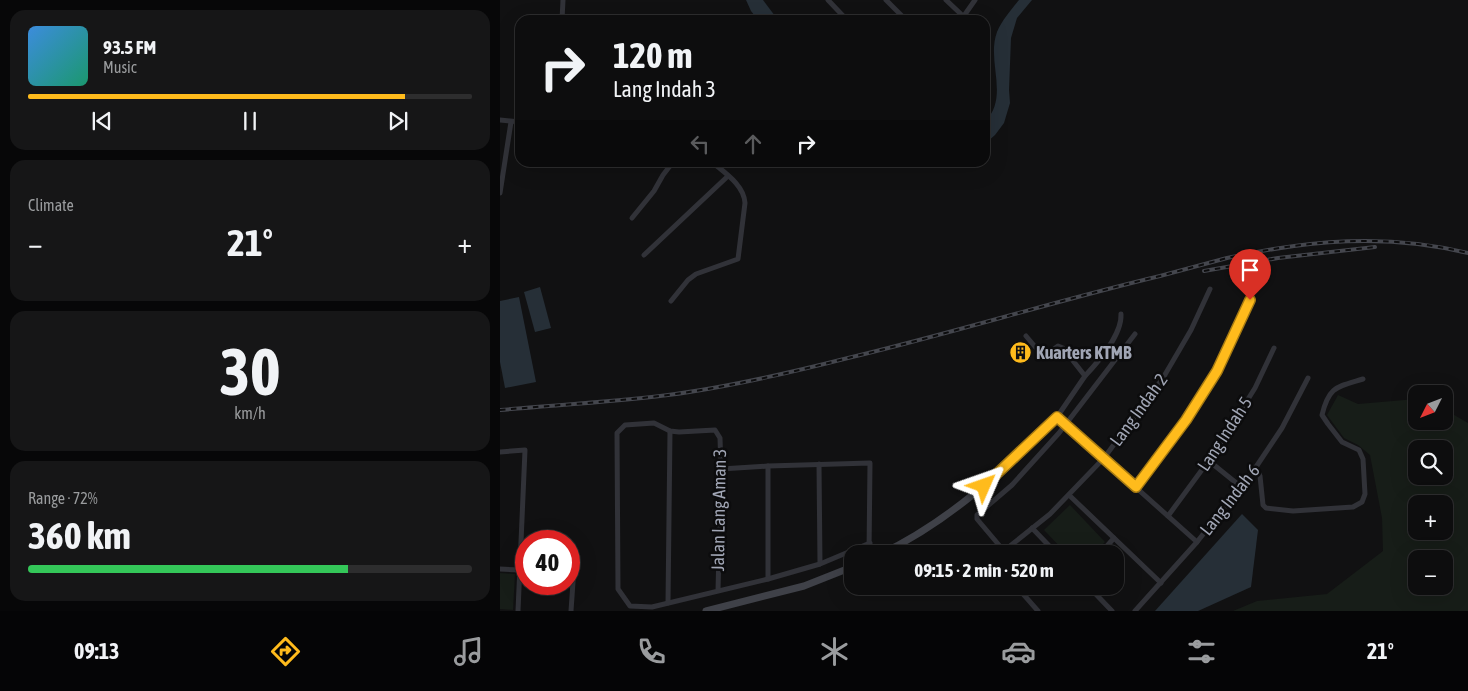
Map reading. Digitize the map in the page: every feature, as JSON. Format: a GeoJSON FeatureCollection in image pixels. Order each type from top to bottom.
{"type":"FeatureCollection","features":[{"type":"Feature","properties":{"kind":"street"},"geometry":{"type":"LineString","coordinates":[[562,15],[563,0]]}},
{"type":"Feature","properties":{"kind":"street"},"geometry":{"type":"LineString","coordinates":[[886,0],[901,15]]}},
{"type":"Feature","properties":{"kind":"street"},"geometry":{"type":"LineString","coordinates":[[946,0],[959,15]]}},
{"type":"Feature","properties":{"kind":"street"},"geometry":{"type":"LineString","coordinates":[[964,15],[975,0]]}},
{"type":"Feature","properties":{"kind":"street"},"geometry":{"type":"LineString","coordinates":[[831,1],[844,15]]}},
{"type":"Feature","properties":{"kind":"street"},"geometry":{"type":"LineString","coordinates":[[500,120],[515,122]]}},
{"type":"Feature","properties":{"kind":"street"},"geometry":{"type":"LineString","coordinates":[[500,193],[511,122]]}},
{"type":"Feature","properties":{"kind":"street"},"geometry":{"type":"LineString","coordinates":[[632,218],[654,191],[669,167]]}},
{"type":"Feature","properties":{"kind":"street"},"geometry":{"type":"LineString","coordinates":[[671,301],[688,280],[696,274],[738,259],[745,197],[728,176],[718,167]]}},
{"type":"Feature","properties":{"kind":"street"},"geometry":{"type":"LineString","coordinates":[[644,255],[728,176]]}},
{"type":"Feature","properties":{"kind":"street","name":"Lang Indah 2"},"geometry":{"type":"LineString","coordinates":[[1011,545],[1050,514],[1104,458],[1163,378],[1191,330],[1210,289]]}},
{"type":"Feature","properties":{"kind":"street"},"geometry":{"type":"LineString","coordinates":[[1136,487],[1186,420],[1217,371],[1250,300]]}},
{"type":"Feature","properties":{"kind":"street"},"geometry":{"type":"LineString","coordinates":[[900,545],[936,523],[970,498],[1057,417],[1113,340],[1121,325],[1121,314]]}},
{"type":"Feature","properties":{"kind":"street"},"geometry":{"type":"LineString","coordinates":[[996,545],[976,519],[977,516],[1012,485],[1066,425],[1135,334]]}},
{"type":"Feature","properties":{"kind":"street"},"geometry":{"type":"LineString","coordinates":[[1026,336],[1042,355],[1046,355],[1058,346],[1063,348],[1085,376]]}},
{"type":"Feature","properties":{"kind":"street","name":"Lang Indah 5"},"geometry":{"type":"LineString","coordinates":[[1168,516],[1209,461],[1255,388],[1274,348]]}},
{"type":"Feature","properties":{"kind":"street","name":"Lang Indah 6"},"geometry":{"type":"LineString","coordinates":[[1135,611],[1197,542],[1256,467],[1282,428],[1308,378]]}},
{"type":"Feature","properties":{"kind":"street"},"geometry":{"type":"LineString","coordinates":[[1256,467],[1260,476],[1263,504],[1266,508],[1293,511],[1353,506],[1362,502],[1365,494],[1363,459],[1359,450],[1342,442],[1322,414],[1325,402],[1334,388],[1363,379]]}},
{"type":"Feature","properties":{"kind":"street"},"geometry":{"type":"LineString","coordinates":[[1057,417],[1197,542]]}},
{"type":"Feature","properties":{"kind":"street"},"geometry":{"type":"LineString","coordinates":[[668,603],[670,431],[654,423],[625,425],[617,432],[618,589],[630,606],[652,607],[768,579],[820,564],[870,542]]}},
{"type":"Feature","properties":{"kind":"street","name":"Jalan Lang Aman 3"},"geometry":{"type":"LineString","coordinates":[[670,431],[715,430],[720,438],[718,592]]}},
{"type":"Feature","properties":{"kind":"street"},"geometry":{"type":"LineString","coordinates":[[500,452],[525,450],[521,530]]}},
{"type":"Feature","properties":{"kind":"street"},"geometry":{"type":"LineString","coordinates":[[1209,461],[1240,486]]}},
{"type":"Feature","properties":{"kind":"street"},"geometry":{"type":"LineString","coordinates":[[721,469],[870,463],[870,545]]}},
{"type":"Feature","properties":{"kind":"street"},"geometry":{"type":"LineString","coordinates":[[819,464],[820,564]]}},
{"type":"Feature","properties":{"kind":"street"},"geometry":{"type":"LineString","coordinates":[[768,466],[768,579]]}},
{"type":"Feature","properties":{"kind":"street"},"geometry":{"type":"LineString","coordinates":[[1069,495],[1161,583]]}},
{"type":"Feature","properties":{"kind":"street"},"geometry":{"type":"LineString","coordinates":[[1032,528],[1048,545]]}},
{"type":"Feature","properties":{"kind":"street"},"geometry":{"type":"LineString","coordinates":[[1108,545],[1114,538]]}},
{"type":"Feature","properties":{"kind":"street"},"geometry":{"type":"LineString","coordinates":[[500,569],[515,571]]}},
{"type":"Feature","properties":{"kind":"street"},"geometry":{"type":"LineString","coordinates":[[706,611],[804,586],[844,570]]}},
{"type":"Feature","properties":{"kind":"street"},"geometry":{"type":"LineString","coordinates":[[518,595],[518,611]]}},
{"type":"Feature","properties":{"kind":"street"},"geometry":{"type":"LineString","coordinates":[[571,611],[573,595]]}},
{"type":"Feature","properties":{"kind":"street"},"geometry":{"type":"LineString","coordinates":[[1024,595],[1038,611]]}},
{"type":"Feature","properties":{"kind":"street"},"geometry":{"type":"LineString","coordinates":[[1097,595],[1112,611]]}},
{"type":"Feature","properties":{"kind":"shaded area"},"geometry":{"type":"Polygon","coordinates":[[[746,0],[763,0],[774,15],[754,15],[746,0]]]}},
{"type":"Feature","properties":{"kind":"shaded area"},"geometry":{"type":"Polygon","coordinates":[[[1019,0],[1032,0],[1017,18],[1011,38],[1010,103],[1004,123],[990,140],[990,115],[996,101],[997,90],[994,43],[1004,19],[1019,0]]]}},
{"type":"Feature","properties":{"kind":"shaded area"},"geometry":{"type":"Polygon","coordinates":[[[540,287],[551,328],[535,332],[524,292],[540,287]]]}},
{"type":"Feature","properties":{"kind":"shaded area"},"geometry":{"type":"Polygon","coordinates":[[[519,297],[536,382],[505,388],[500,362],[500,301],[519,297]]]}},
{"type":"Feature","properties":{"kind":"shaded area"},"geometry":{"type":"Polygon","coordinates":[[[1338,395],[1358,404],[1408,400],[1408,430],[1453,430],[1453,414],[1468,423],[1468,611],[1233,611],[1257,601],[1327,594],[1383,551],[1382,518],[1370,455],[1358,445],[1344,438],[1327,415],[1338,395]]]}},
{"type":"Feature","properties":{"kind":"shaded area"},"geometry":{"type":"Polygon","coordinates":[[[1070,505],[1105,542],[1102,545],[1058,545],[1044,530],[1070,505]]]}},
{"type":"Feature","properties":{"kind":"shaded area"},"geometry":{"type":"Polygon","coordinates":[[[1242,514],[1258,530],[1251,587],[1198,611],[1155,611],[1242,514]]]}},
{"type":"Feature","properties":{"kind":"shaded area"},"geometry":{"type":"Polygon","coordinates":[[[500,573],[515,574],[513,610],[500,609],[500,573]]]}},
{"type":"Feature","properties":{"kind":"railway"},"geometry":{"type":"LineString","coordinates":[[500,410],[668,395],[759,379],[887,348],[1227,258],[1288,247],[1318,243],[1377,241],[1407,243],[1468,253]]}},
{"type":"Feature","properties":{"kind":"railway"},"geometry":{"type":"LineString","coordinates":[[1204,271],[1278,258],[1375,247]]}},
{"type":"Feature","properties":{"kind":"place","name":"Kuarters KTMB"},"geometry":{"type":"Point","coordinates":[1020,353]}},
{"type":"Feature","properties":{"kind":"route"},"geometry":{"type":"LineString","coordinates":[[984,486],[1057,417],[1136,487],[1186,420],[1217,371],[1250,300]]}}]}
